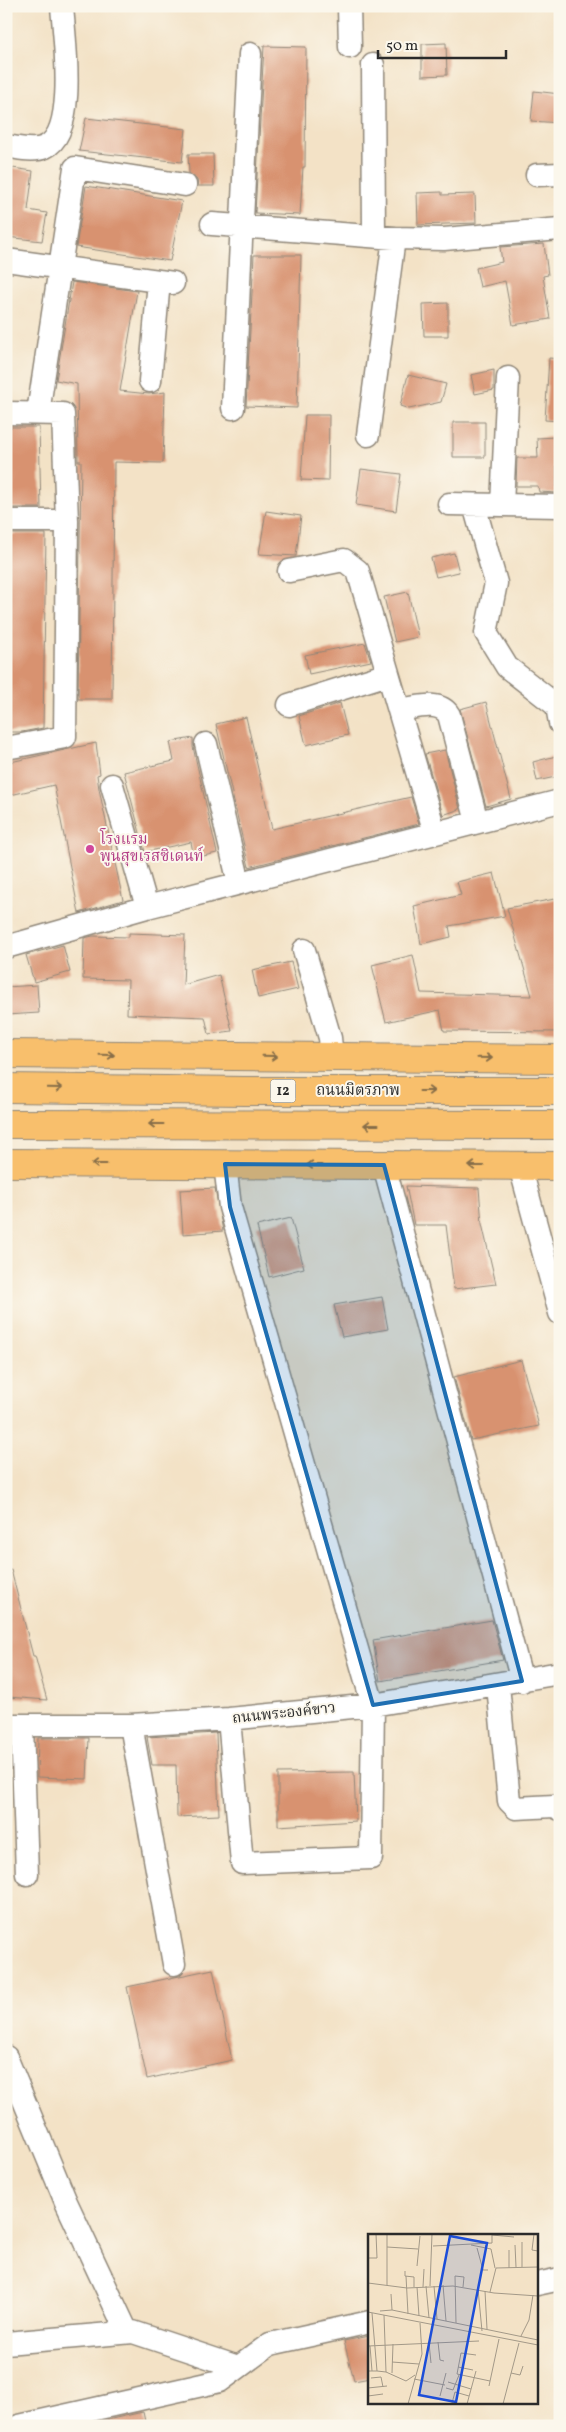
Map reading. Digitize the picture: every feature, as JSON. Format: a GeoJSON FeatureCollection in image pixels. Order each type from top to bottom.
{"type":"FeatureCollection","features":[{"type":"Feature","properties":{"kind":"main road"},"geometry":{"type":"LineString","coordinates":[[6,1054],[560,1059]]}},
{"type":"Feature","properties":{"kind":"main road"},"geometry":{"type":"LineString","coordinates":[[134,1164],[232,1124],[232,1091],[137,1055]]}},
{"type":"Feature","properties":{"kind":"main road"},"geometry":{"type":"LineString","coordinates":[[507,1091],[560,1078]]}},
{"type":"Feature","properties":{"kind":"main road","name":"ถนนมิตรภาพ"},"geometry":{"type":"LineString","coordinates":[[6,1088],[232,1091],[560,1091]]}},
{"type":"Feature","properties":{"kind":"main road","name":"12"},"geometry":{"type":"LineString","coordinates":[[6,1124],[560,1125]]}},
{"type":"Feature","properties":{"kind":"main road"},"geometry":{"type":"LineString","coordinates":[[506,1125],[560,1143]]}},
{"type":"Feature","properties":{"kind":"main road"},"geometry":{"type":"LineString","coordinates":[[6,1163],[560,1166]]}},
{"type":"Feature","properties":{"kind":"street"},"geometry":{"type":"LineString","coordinates":[[6,146],[30,149],[45,148],[56,139],[62,126],[67,107],[62,6]]}},
{"type":"Feature","properties":{"kind":"street"},"geometry":{"type":"LineString","coordinates":[[349,6],[350,47]]}},
{"type":"Feature","properties":{"kind":"street"},"geometry":{"type":"LineString","coordinates":[[233,408],[250,54]]}},
{"type":"Feature","properties":{"kind":"street"},"geometry":{"type":"LineString","coordinates":[[368,435],[384,237],[373,65]]}},
{"type":"Feature","properties":{"kind":"street"},"geometry":{"type":"LineString","coordinates":[[38,413],[75,168],[185,185]]}},
{"type":"Feature","properties":{"kind":"street"},"geometry":{"type":"LineString","coordinates":[[537,175],[560,174]]}},
{"type":"Feature","properties":{"kind":"street"},"geometry":{"type":"LineString","coordinates":[[212,224],[384,237],[444,239],[560,228]]}},
{"type":"Feature","properties":{"kind":"street"},"geometry":{"type":"LineString","coordinates":[[6,260],[166,282],[150,381]]}},
{"type":"Feature","properties":{"kind":"street"},"geometry":{"type":"LineString","coordinates":[[502,505],[508,378]]}},
{"type":"Feature","properties":{"kind":"street"},"geometry":{"type":"LineString","coordinates":[[6,413],[63,414],[67,521],[65,737],[6,748]]}},
{"type":"Feature","properties":{"kind":"street"},"geometry":{"type":"LineString","coordinates":[[449,504],[560,506]]}},
{"type":"Feature","properties":{"kind":"street"},"geometry":{"type":"LineString","coordinates":[[474,505],[496,583],[486,633],[508,667],[557,706],[560,723]]}},
{"type":"Feature","properties":{"kind":"street"},"geometry":{"type":"LineString","coordinates":[[6,521],[67,521]]}},
{"type":"Feature","properties":{"kind":"street"},"geometry":{"type":"LineString","coordinates":[[289,571],[344,560],[358,571],[435,833]]}},
{"type":"Feature","properties":{"kind":"street"},"geometry":{"type":"LineString","coordinates":[[290,705],[388,674]]}},
{"type":"Feature","properties":{"kind":"street"},"geometry":{"type":"LineString","coordinates":[[399,710],[425,706],[438,706],[445,709],[449,715],[477,822]]}},
{"type":"Feature","properties":{"kind":"street"},"geometry":{"type":"LineString","coordinates":[[206,744],[239,883]]}},
{"type":"Feature","properties":{"kind":"street"},"geometry":{"type":"LineString","coordinates":[[112,785],[147,907]]}},
{"type":"Feature","properties":{"kind":"street"},"geometry":{"type":"LineString","coordinates":[[6,947],[147,907],[560,801]]}},
{"type":"Feature","properties":{"kind":"street"},"geometry":{"type":"LineString","coordinates":[[304,950],[330,1038],[332,1057]]}},
{"type":"Feature","properties":{"kind":"street"},"geometry":{"type":"LineString","coordinates":[[225,1164],[230,1207],[373,1705],[371,1858],[242,1862],[229,1719]]}},
{"type":"Feature","properties":{"kind":"street"},"geometry":{"type":"LineString","coordinates":[[384,1165],[522,1681]]}},
{"type":"Feature","properties":{"kind":"street"},"geometry":{"type":"LineString","coordinates":[[520,1166],[560,1313]]}},
{"type":"Feature","properties":{"kind":"street","name":"ถนนพระองค์ขาว"},"geometry":{"type":"LineString","coordinates":[[14,1725],[132,1725],[229,1719],[373,1705],[560,1673]]}},
{"type":"Feature","properties":{"kind":"street"},"geometry":{"type":"LineString","coordinates":[[498,1685],[509,1801],[516,1808],[554,1806],[560,1808]]}},
{"type":"Feature","properties":{"kind":"street"},"geometry":{"type":"LineString","coordinates":[[14,1725],[28,1874]]}},
{"type":"Feature","properties":{"kind":"street"},"geometry":{"type":"LineString","coordinates":[[132,1725],[174,1964]]}},
{"type":"Feature","properties":{"kind":"street"},"geometry":{"type":"LineString","coordinates":[[6,2057],[66,2202],[128,2332]]}},
{"type":"Feature","properties":{"kind":"street"},"geometry":{"type":"LineString","coordinates":[[538,2284],[560,2279]]}},
{"type":"Feature","properties":{"kind":"street"},"geometry":{"type":"LineString","coordinates":[[19,2426],[220,2381],[270,2344],[368,2322]]}},
{"type":"Feature","properties":{"kind":"street"},"geometry":{"type":"LineString","coordinates":[[6,2343],[133,2332],[238,2367]]}},
{"type":"Feature","properties":{"kind":"highlighted area"},"geometry":{"type":"Polygon","coordinates":[[[225,1164],[384,1165],[522,1681],[373,1705],[230,1207],[225,1164]]]}},
{"type":"Feature","properties":{"kind":"building"},"geometry":{"type":"Polygon","coordinates":[[[446,43],[447,75],[422,76],[422,44],[446,43]]]}},
{"type":"Feature","properties":{"kind":"building"},"geometry":{"type":"Polygon","coordinates":[[[264,46],[306,47],[305,167],[303,167],[300,215],[255,213],[264,46]]]}},
{"type":"Feature","properties":{"kind":"building"},"geometry":{"type":"Polygon","coordinates":[[[534,91],[560,94],[560,123],[531,121],[534,91]]]}},
{"type":"Feature","properties":{"kind":"building"},"geometry":{"type":"Polygon","coordinates":[[[86,118],[186,129],[182,162],[79,151],[86,118]]]}},
{"type":"Feature","properties":{"kind":"building"},"geometry":{"type":"Polygon","coordinates":[[[188,154],[213,154],[214,186],[198,186],[197,180],[189,173],[188,154]]]}},
{"type":"Feature","properties":{"kind":"building"},"geometry":{"type":"Polygon","coordinates":[[[6,167],[33,171],[28,210],[47,213],[42,241],[6,237],[6,167]]]}},
{"type":"Feature","properties":{"kind":"building"},"geometry":{"type":"Polygon","coordinates":[[[86,186],[182,201],[170,261],[76,247],[86,186]]]}},
{"type":"Feature","properties":{"kind":"building"},"geometry":{"type":"Polygon","coordinates":[[[442,192],[442,195],[475,194],[476,223],[418,225],[417,193],[442,192]]]}},
{"type":"Feature","properties":{"kind":"building"},"geometry":{"type":"Polygon","coordinates":[[[544,244],[548,275],[543,276],[550,319],[513,325],[505,281],[480,287],[476,268],[502,262],[500,247],[544,244]]]}},
{"type":"Feature","properties":{"kind":"building"},"geometry":{"type":"Polygon","coordinates":[[[254,255],[301,255],[297,408],[246,406],[254,255]]]}},
{"type":"Feature","properties":{"kind":"building"},"geometry":{"type":"Polygon","coordinates":[[[72,282],[137,291],[120,391],[149,394],[165,392],[163,463],[114,462],[112,699],[78,699],[81,461],[78,461],[77,384],[56,380],[72,282]]]}},
{"type":"Feature","properties":{"kind":"building"},"geometry":{"type":"Polygon","coordinates":[[[448,303],[448,336],[424,336],[423,304],[448,303]]]}},
{"type":"Feature","properties":{"kind":"building"},"geometry":{"type":"Polygon","coordinates":[[[549,358],[560,359],[560,421],[545,420],[549,358]]]}},
{"type":"Feature","properties":{"kind":"building"},"geometry":{"type":"Polygon","coordinates":[[[494,370],[494,390],[475,394],[471,375],[494,370]]]}},
{"type":"Feature","properties":{"kind":"building"},"geometry":{"type":"Polygon","coordinates":[[[408,375],[446,384],[441,402],[409,409],[400,406],[408,375]]]}},
{"type":"Feature","properties":{"kind":"building"},"geometry":{"type":"Polygon","coordinates":[[[305,415],[329,415],[328,481],[301,480],[305,415]]]}},
{"type":"Feature","properties":{"kind":"building"},"geometry":{"type":"Polygon","coordinates":[[[453,422],[485,422],[485,457],[453,457],[453,422]]]}},
{"type":"Feature","properties":{"kind":"building"},"geometry":{"type":"Polygon","coordinates":[[[6,427],[39,427],[41,508],[6,508],[6,427]]]}},
{"type":"Feature","properties":{"kind":"building"},"geometry":{"type":"Polygon","coordinates":[[[556,437],[557,493],[539,492],[538,486],[516,486],[517,458],[538,458],[537,438],[556,437]]]}},
{"type":"Feature","properties":{"kind":"building"},"geometry":{"type":"Polygon","coordinates":[[[361,469],[401,474],[396,511],[356,505],[361,469]]]}},
{"type":"Feature","properties":{"kind":"building"},"geometry":{"type":"Polygon","coordinates":[[[266,511],[301,516],[296,556],[259,554],[266,511]]]}},
{"type":"Feature","properties":{"kind":"building"},"geometry":{"type":"Polygon","coordinates":[[[6,534],[46,534],[43,728],[22,732],[6,732],[6,534]]]}},
{"type":"Feature","properties":{"kind":"building"},"geometry":{"type":"Polygon","coordinates":[[[454,553],[459,572],[436,577],[431,558],[454,553]]]}},
{"type":"Feature","properties":{"kind":"building"},"geometry":{"type":"Polygon","coordinates":[[[408,592],[418,637],[395,642],[384,597],[408,592]]]}},
{"type":"Feature","properties":{"kind":"building"},"geometry":{"type":"Polygon","coordinates":[[[365,643],[371,661],[309,674],[305,655],[365,643]]]}},
{"type":"Feature","properties":{"kind":"building"},"geometry":{"type":"Polygon","coordinates":[[[486,702],[511,799],[486,806],[460,709],[486,702]]]}},
{"type":"Feature","properties":{"kind":"building"},"geometry":{"type":"Polygon","coordinates":[[[340,703],[348,735],[306,745],[299,716],[340,703]]]}},
{"type":"Feature","properties":{"kind":"building"},"geometry":{"type":"Polygon","coordinates":[[[246,717],[272,829],[411,797],[419,824],[249,867],[216,724],[246,717]]]}},
{"type":"Feature","properties":{"kind":"building"},"geometry":{"type":"Polygon","coordinates":[[[193,738],[193,747],[217,853],[194,858],[191,842],[145,852],[124,772],[174,761],[170,742],[193,738]]]}},
{"type":"Feature","properties":{"kind":"building","name":"โรงแรม พูนสุขเรสซิเดนท์"},"geometry":{"type":"Polygon","coordinates":[[[96,743],[100,774],[97,775],[99,789],[123,900],[79,913],[54,785],[6,796],[6,763],[96,743]]]}},
{"type":"Feature","properties":{"kind":"building"},"geometry":{"type":"Polygon","coordinates":[[[445,750],[460,809],[443,815],[425,754],[445,750]]]}},
{"type":"Feature","properties":{"kind":"building"},"geometry":{"type":"Polygon","coordinates":[[[556,756],[560,776],[537,781],[533,762],[556,756]]]}},
{"type":"Feature","properties":{"kind":"building"},"geometry":{"type":"Polygon","coordinates":[[[494,873],[505,916],[449,926],[451,937],[421,944],[414,906],[461,895],[457,882],[494,873]]]}},
{"type":"Feature","properties":{"kind":"building"},"geometry":{"type":"Polygon","coordinates":[[[560,898],[560,1032],[444,1031],[440,1010],[386,1022],[372,965],[413,955],[421,993],[532,996],[507,908],[560,898]]]}},
{"type":"Feature","properties":{"kind":"building"},"geometry":{"type":"Polygon","coordinates":[[[129,933],[185,935],[183,985],[219,975],[232,1031],[209,1034],[205,1017],[127,1014],[128,980],[83,979],[84,938],[93,936],[129,937],[129,933]]]}},
{"type":"Feature","properties":{"kind":"building"},"geometry":{"type":"Polygon","coordinates":[[[63,945],[70,972],[34,982],[26,955],[63,945]]]}},
{"type":"Feature","properties":{"kind":"building"},"geometry":{"type":"Polygon","coordinates":[[[291,962],[298,989],[258,998],[252,970],[291,962]]]}},
{"type":"Feature","properties":{"kind":"building"},"geometry":{"type":"Polygon","coordinates":[[[37,985],[39,1013],[6,1015],[6,987],[37,985]]]}},
{"type":"Feature","properties":{"kind":"building"},"geometry":{"type":"Polygon","coordinates":[[[406,1186],[479,1188],[482,1224],[496,1284],[454,1289],[446,1225],[414,1225],[406,1186]]]}},
{"type":"Feature","properties":{"kind":"building"},"geometry":{"type":"Polygon","coordinates":[[[215,1188],[223,1231],[183,1234],[180,1190],[215,1188]]]}},
{"type":"Feature","properties":{"kind":"building"},"geometry":{"type":"Polygon","coordinates":[[[291,1218],[304,1268],[269,1277],[257,1226],[291,1218]]]}},
{"type":"Feature","properties":{"kind":"building"},"geometry":{"type":"Polygon","coordinates":[[[382,1297],[388,1329],[342,1337],[334,1305],[382,1297]]]}},
{"type":"Feature","properties":{"kind":"building"},"geometry":{"type":"Polygon","coordinates":[[[521,1360],[539,1426],[471,1440],[454,1377],[521,1360]]]}},
{"type":"Feature","properties":{"kind":"building"},"geometry":{"type":"Polygon","coordinates":[[[11,1570],[33,1656],[35,1656],[47,1700],[8,1697],[6,1688],[6,1571],[11,1570]]]}},
{"type":"Feature","properties":{"kind":"building"},"geometry":{"type":"Polygon","coordinates":[[[492,1620],[503,1660],[380,1681],[373,1640],[492,1620]]]}},
{"type":"Feature","properties":{"kind":"building"},"geometry":{"type":"Polygon","coordinates":[[[216,1733],[219,1815],[177,1817],[176,1765],[152,1765],[147,1737],[216,1733]]]}},
{"type":"Feature","properties":{"kind":"building"},"geometry":{"type":"Polygon","coordinates":[[[38,1738],[89,1738],[87,1779],[37,1777],[38,1738]]]}},
{"type":"Feature","properties":{"kind":"building"},"geometry":{"type":"Polygon","coordinates":[[[354,1772],[356,1821],[278,1826],[278,1773],[354,1772]]]}},
{"type":"Feature","properties":{"kind":"building"},"geometry":{"type":"Polygon","coordinates":[[[213,1969],[232,2060],[147,2079],[127,1987],[213,1969]]]}},
{"type":"Feature","properties":{"kind":"building"},"geometry":{"type":"Polygon","coordinates":[[[368,2336],[368,2378],[354,2381],[344,2341],[368,2336]]]}},
{"type":"Feature","properties":{"kind":"building"},"geometry":{"type":"Polygon","coordinates":[[[143,2412],[146,2426],[80,2426],[143,2412]]]}},
{"type":"Feature","properties":{"kind":"place","name":"โรงแรม พูนสุขเรสซิเดนท์"},"geometry":{"type":"Point","coordinates":[90,849]}}]}
